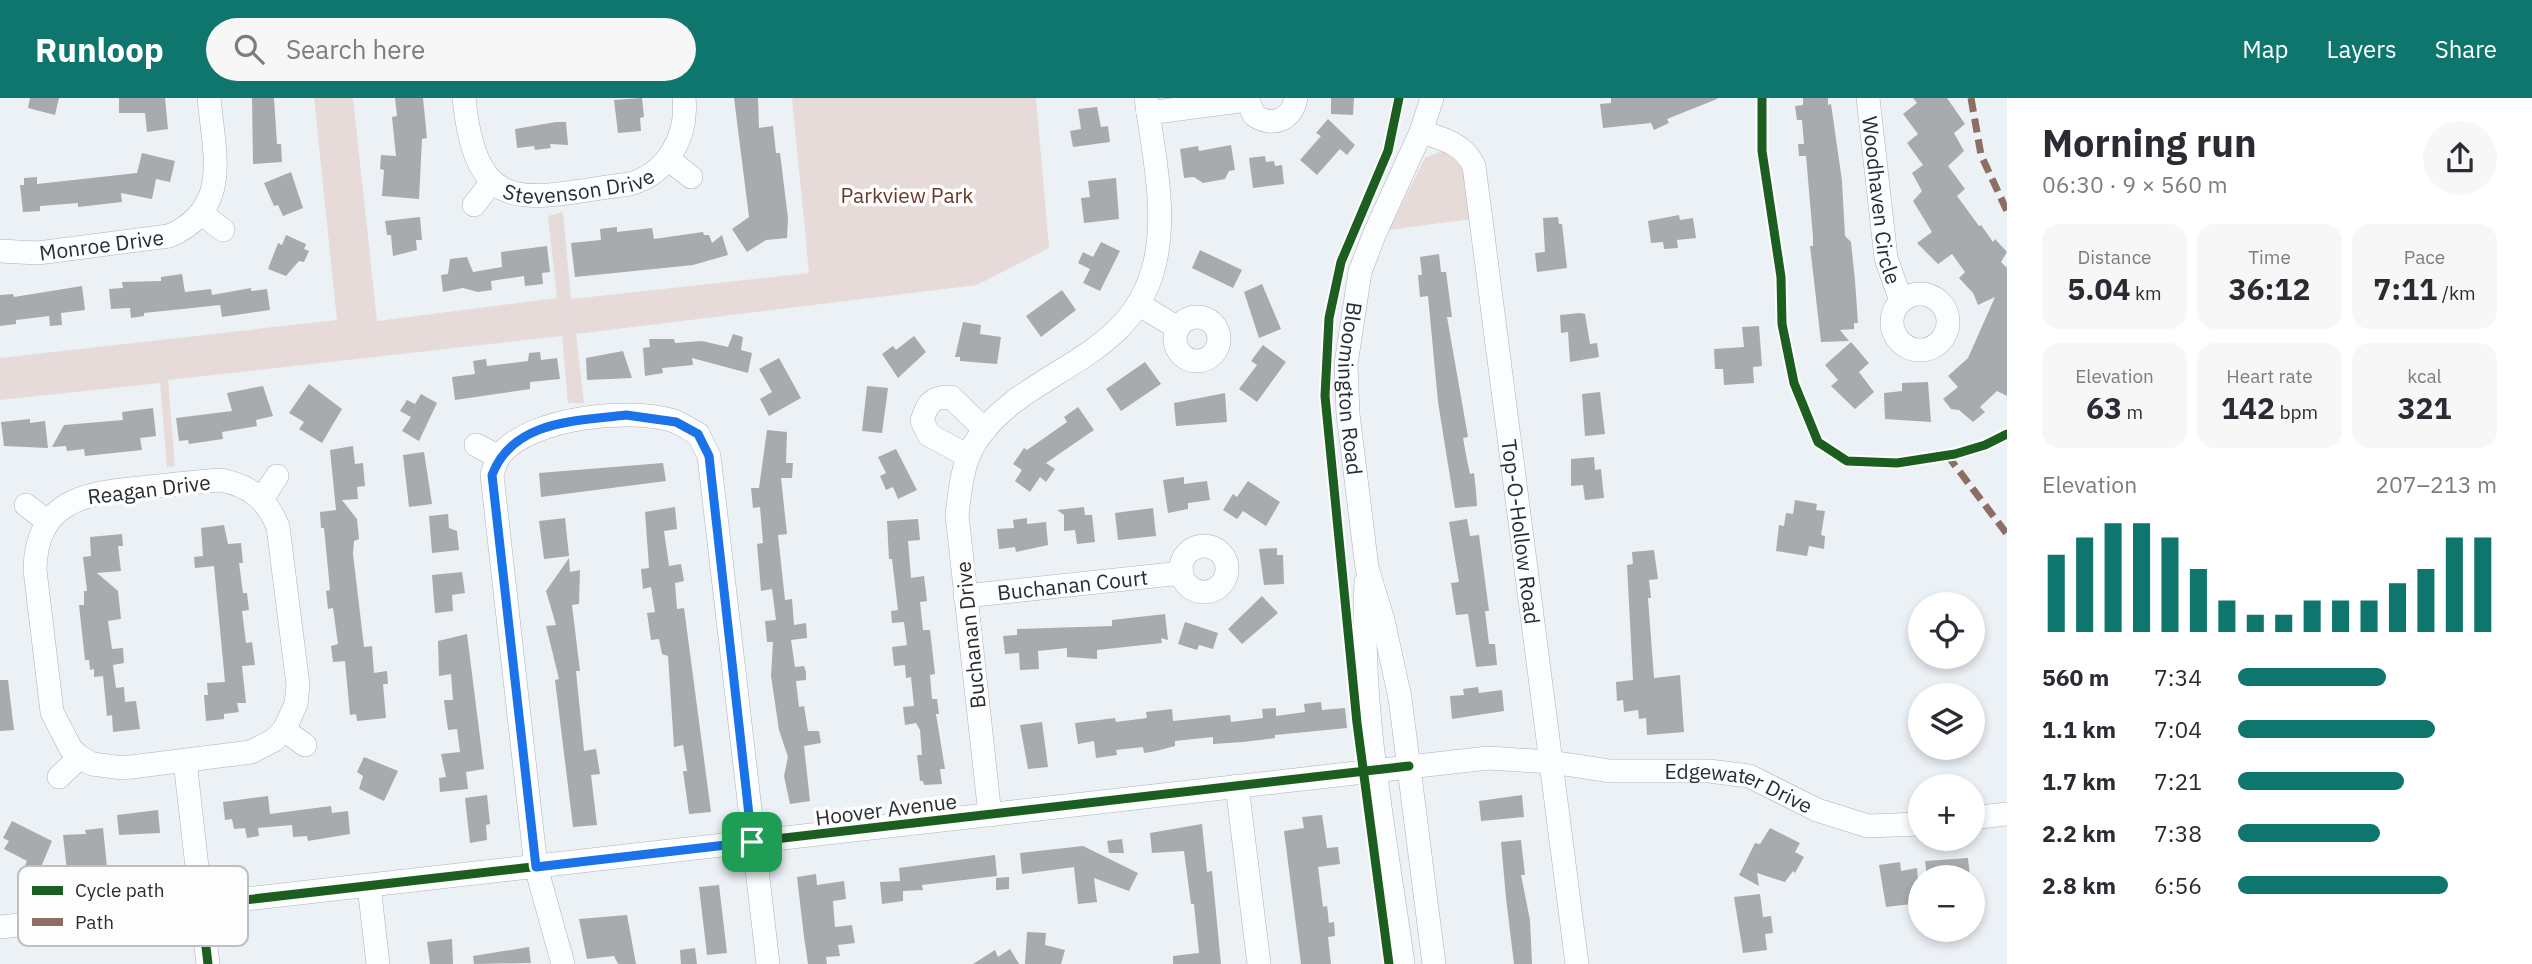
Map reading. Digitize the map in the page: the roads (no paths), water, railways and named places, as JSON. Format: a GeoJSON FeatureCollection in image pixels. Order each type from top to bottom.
{"type":"FeatureCollection","features":[{"type":"Feature","properties":{"kind":"street"},"geometry":{"type":"LineString","coordinates":[[209,98],[216,171],[212,196],[202,214],[223,230]]}},
{"type":"Feature","properties":{"kind":"street","name":"Stevenson Drive"},"geometry":{"type":"LineString","coordinates":[[464,98],[471,147],[491,183],[515,193],[557,193],[647,179],[668,159]]}},
{"type":"Feature","properties":{"kind":"street"},"geometry":{"type":"LineString","coordinates":[[684,98],[686,115],[682,131],[668,159],[691,177]]}},
{"type":"Feature","properties":{"kind":"street"},"geometry":{"type":"LineString","coordinates":[[1147,106],[1247,99],[1249,108],[1260,119],[1275,122],[1289,114],[1296,98]]}},
{"type":"Feature","properties":{"kind":"street","name":"Bloomington Road"},"geometry":{"type":"LineString","coordinates":[[1432,98],[1421,132],[1360,272],[1351,315],[1346,364],[1348,414],[1367,568],[1383,620],[1400,698],[1434,964]]}},
{"type":"Feature","properties":{"kind":"street","name":"Woodhaven Circle"},"geometry":{"type":"LineString","coordinates":[[1868,98],[1886,258],[1901,301]]}},
{"type":"Feature","properties":{"kind":"street","name":"Buchanan Drive"},"geometry":{"type":"LineString","coordinates":[[990,815],[957,515],[968,456],[985,430],[1017,401],[1107,340],[1138,304],[1148,287],[1159,241],[1159,208],[1147,106]]}},
{"type":"Feature","properties":{"kind":"street","name":"Top-O-Hollow Road"},"geometry":{"type":"LineString","coordinates":[[1421,132],[1449,141],[1468,153],[1474,166],[1577,964]]}},
{"type":"Feature","properties":{"kind":"street"},"geometry":{"type":"LineString","coordinates":[[474,205],[491,183]]}},
{"type":"Feature","properties":{"kind":"street","name":"Monroe Drive"},"geometry":{"type":"LineString","coordinates":[[0,251],[38,253],[169,236],[189,228],[202,214]]}},
{"type":"Feature","properties":{"kind":"street"},"geometry":{"type":"LineString","coordinates":[[1138,304],[1178,328]]}},
{"type":"Feature","properties":{"kind":"street"},"geometry":{"type":"LineString","coordinates":[[968,456],[929,435],[922,421],[927,405],[937,397],[951,397],[985,430]]}},
{"type":"Feature","properties":{"kind":"street"},"geometry":{"type":"LineString","coordinates":[[563,964],[536,867],[492,475],[499,457],[530,433],[551,424],[650,416],[706,428],[768,964]]}},
{"type":"Feature","properties":{"kind":"street"},"geometry":{"type":"LineString","coordinates":[[476,445],[499,457]]}},
{"type":"Feature","properties":{"kind":"street"},"geometry":{"type":"LineString","coordinates":[[26,505],[48,522],[35,552],[35,570],[52,712],[71,749],[80,757],[107,767],[185,761],[251,752],[274,740],[284,730],[296,704],[298,685],[280,536],[272,510],[262,499],[277,476]]}},
{"type":"Feature","properties":{"kind":"street","name":"Reagan Drive"},"geometry":{"type":"LineString","coordinates":[[48,522],[62,507],[96,492],[221,480],[239,483],[262,499]]}},
{"type":"Feature","properties":{"kind":"street","name":"Bloomington Road"},"geometry":{"type":"LineString","coordinates":[[1367,568],[1364,622],[1377,770],[1403,964]]}},
{"type":"Feature","properties":{"kind":"street","name":"Buchanan Court"},"geometry":{"type":"LineString","coordinates":[[965,596],[1182,573]]}},
{"type":"Feature","properties":{"kind":"street"},"geometry":{"type":"LineString","coordinates":[[284,730],[305,745]]}},
{"type":"Feature","properties":{"kind":"street"},"geometry":{"type":"LineString","coordinates":[[59,777],[80,757]]}},
{"type":"Feature","properties":{"kind":"street","name":"Hoover Avenue"},"geometry":{"type":"LineString","coordinates":[[248,900],[1409,766],[1488,758],[1551,762]]}},
{"type":"Feature","properties":{"kind":"street"},"geometry":{"type":"LineString","coordinates":[[185,761],[197,866]]}},
{"type":"Feature","properties":{"kind":"street","name":"Edgewater Drive"},"geometry":{"type":"LineString","coordinates":[[1551,762],[1610,771],[1709,771],[1749,776],[1817,810],[1868,826],[1908,824]]}},
{"type":"Feature","properties":{"kind":"street"},"geometry":{"type":"LineString","coordinates":[[1237,786],[1259,964]]}},
{"type":"Feature","properties":{"kind":"street"},"geometry":{"type":"LineString","coordinates":[[1985,817],[2007,814]]}},
{"type":"Feature","properties":{"kind":"street"},"geometry":{"type":"LineString","coordinates":[[369,886],[378,964]]}},
{"type":"Feature","properties":{"kind":"street","name":"Hoover Avenue"},"geometry":{"type":"LineString","coordinates":[[0,927],[18,925]]}},
{"type":"Feature","properties":{"kind":"street"},"geometry":{"type":"LineString","coordinates":[[206,946],[208,964]]}},
{"type":"Feature","properties":{"kind":"park label","name":"Parkview Park"},"geometry":{"type":"Point","coordinates":[907,195]}}]}
